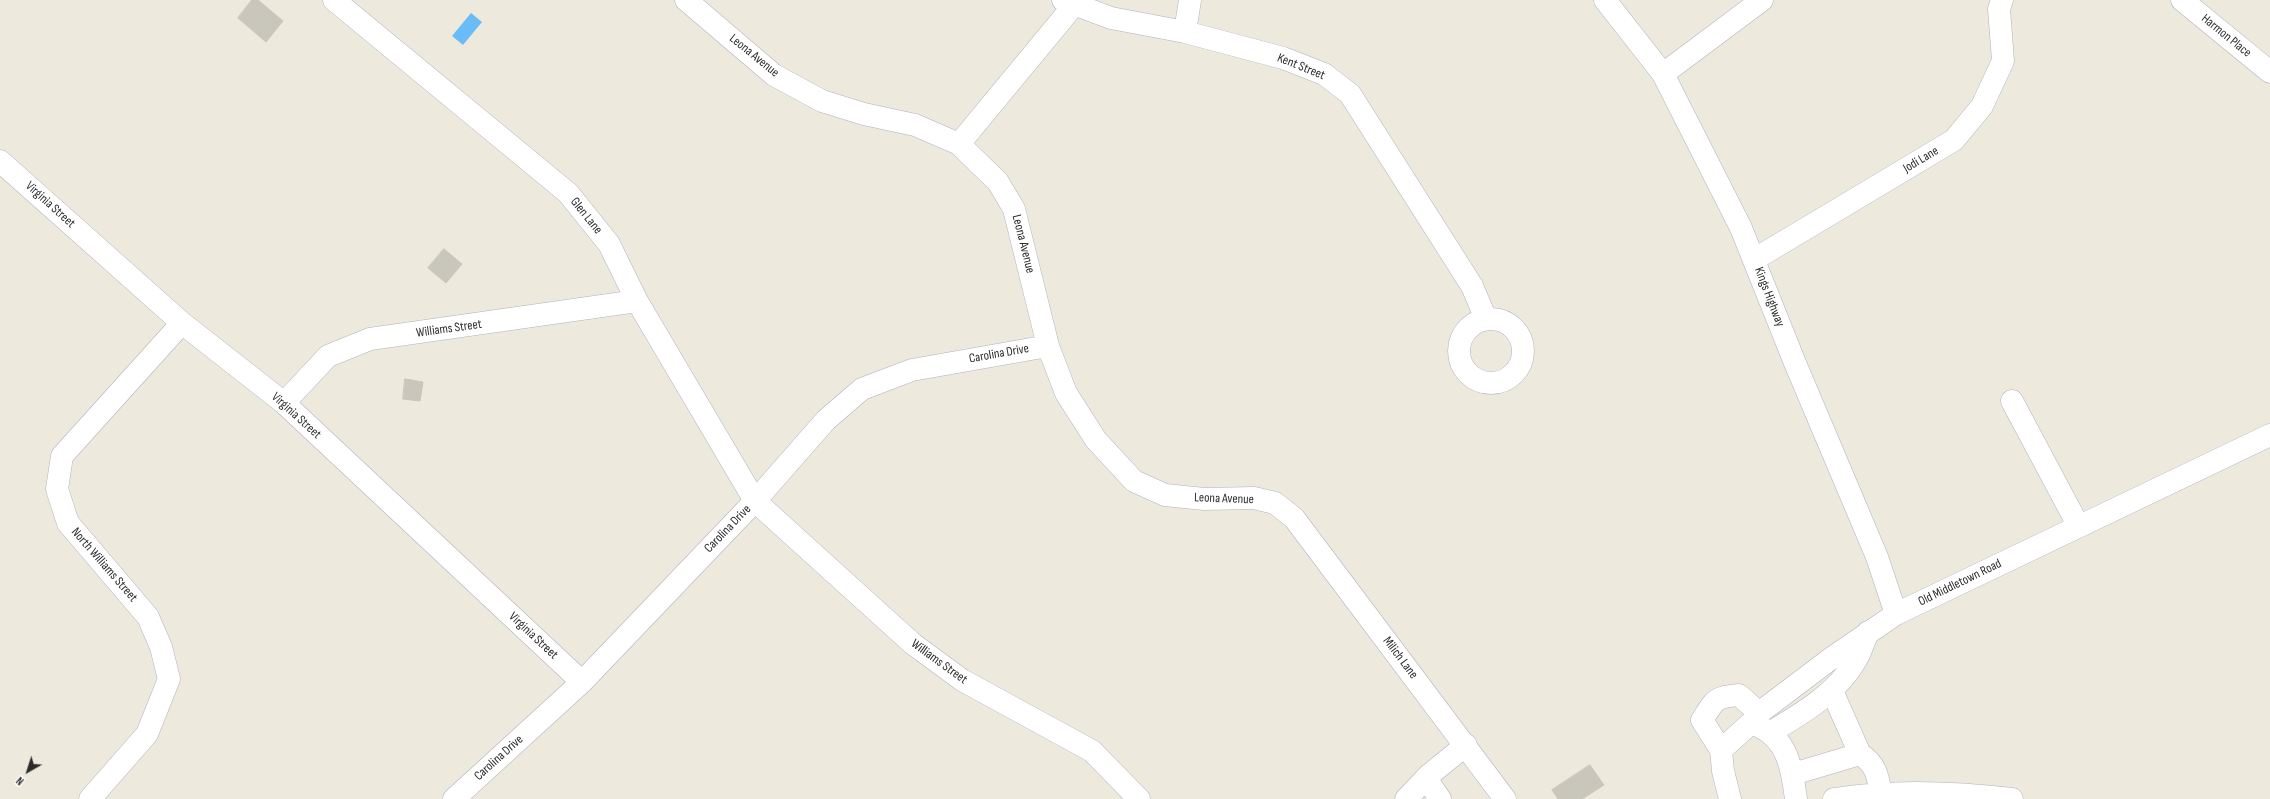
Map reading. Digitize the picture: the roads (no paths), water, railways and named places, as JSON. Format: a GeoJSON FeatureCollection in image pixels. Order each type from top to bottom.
{"type":"FeatureCollection","features":[{"type":"Feature","properties":{"kind":"street","name":"Glen Lane"},"geometry":{"type":"LineString","coordinates":[[334,0],[568,193],[609,244],[637,301],[755,501]]}},
{"type":"Feature","properties":{"kind":"street","name":"Leona Avenue"},"geometry":{"type":"LineString","coordinates":[[686,0],[774,75],[822,101],[864,114],[915,125],[959,144],[998,182],[1014,209],[1048,346],[1066,393],[1096,440],[1134,482],[1165,495],[1204,500],[1254,498],[1275,503],[1294,518]]}},
{"type":"Feature","properties":{"kind":"street"},"geometry":{"type":"LineString","coordinates":[[1185,32],[1190,0]]}},
{"type":"Feature","properties":{"kind":"street","name":"Kings Highway"},"geometry":{"type":"LineString","coordinates":[[1605,0],[1664,74],[1709,162],[1755,259],[1795,363],[1877,557],[1896,614]]}},
{"type":"Feature","properties":{"kind":"street"},"geometry":{"type":"LineString","coordinates":[[1664,74],[1762,0]]}},
{"type":"Feature","properties":{"kind":"street","name":"Jodi Lane"},"geometry":{"type":"LineString","coordinates":[[1755,259],[1954,140],[1982,106],[2003,61],[1999,10],[2002,0]]}},
{"type":"Feature","properties":{"kind":"street","name":"Harmon Place"},"geometry":{"type":"LineString","coordinates":[[2182,0],[2270,72]]}},
{"type":"Feature","properties":{"kind":"street"},"geometry":{"type":"LineString","coordinates":[[959,144],[1068,2]]}},
{"type":"Feature","properties":{"kind":"street","name":"Kent Street"},"geometry":{"type":"LineString","coordinates":[[1068,2],[1111,18],[1185,32],[1283,58],[1324,74],[1350,94],[1472,286],[1486,319]]}},
{"type":"Feature","properties":{"kind":"street","name":"Virginia Street"},"geometry":{"type":"LineString","coordinates":[[2,166],[182,323],[284,403],[582,682]]}},
{"type":"Feature","properties":{"kind":"street","name":"Williams Street"},"geometry":{"type":"LineString","coordinates":[[284,403],[328,356],[370,339],[637,301]]}},
{"type":"Feature","properties":{"kind":"street","name":"North Williams Street"},"geometry":{"type":"LineString","coordinates":[[90,799],[147,734],[169,679],[161,647],[148,617],[68,523],[58,489],[62,456],[182,323]]}},
{"type":"Feature","properties":{"kind":"street","name":"Carolina Drive"},"geometry":{"type":"LineString","coordinates":[[454,799],[582,682],[755,501],[826,420],[862,389],[912,370],[1048,346]]}},
{"type":"Feature","properties":{"kind":"street"},"geometry":{"type":"LineString","coordinates":[[2012,401],[2078,525]]}},
{"type":"Feature","properties":{"kind":"street","name":"Old Middletown Road"},"geometry":{"type":"LineString","coordinates":[[1721,750],[1755,718],[1868,632],[1896,614],[2078,525],[2270,435]]}},
{"type":"Feature","properties":{"kind":"street","name":"Williams Street"},"geometry":{"type":"LineString","coordinates":[[755,501],[913,644],[962,680],[1092,751],[1139,799]]}},
{"type":"Feature","properties":{"kind":"street","name":"Milich Lane"},"geometry":{"type":"LineString","coordinates":[[1294,518],[1466,745],[1505,799]]}},
{"type":"Feature","properties":{"kind":"street"},"geometry":{"type":"LineString","coordinates":[[1771,732],[1799,716],[1832,690],[1856,660],[1868,632]]}},
{"type":"Feature","properties":{"kind":"street"},"geometry":{"type":"LineString","coordinates":[[1832,690],[1860,754],[1868,759],[1877,771],[1881,795]]}},
{"type":"Feature","properties":{"kind":"street"},"geometry":{"type":"LineString","coordinates":[[1730,799],[1721,750],[1702,720],[1714,702],[1722,696],[1739,694],[1755,718],[1771,732],[1783,748],[1793,774],[1796,799]]}},
{"type":"Feature","properties":{"kind":"street"},"geometry":{"type":"LineString","coordinates":[[1406,799],[1426,778],[1466,745]]}},
{"type":"Feature","properties":{"kind":"street"},"geometry":{"type":"LineString","coordinates":[[1793,774],[1860,754]]}},
{"type":"Feature","properties":{"kind":"street"},"geometry":{"type":"LineString","coordinates":[[1426,778],[1440,799]]}},
{"type":"Feature","properties":{"kind":"street"},"geometry":{"type":"LineString","coordinates":[[1834,799],[1881,795],[2012,799]]}},
{"type":"Feature","properties":{"kind":"water"},"geometry":{"type":"Polygon","coordinates":[[[471,13],[482,22],[463,45],[452,36],[471,13]]]}}]}
